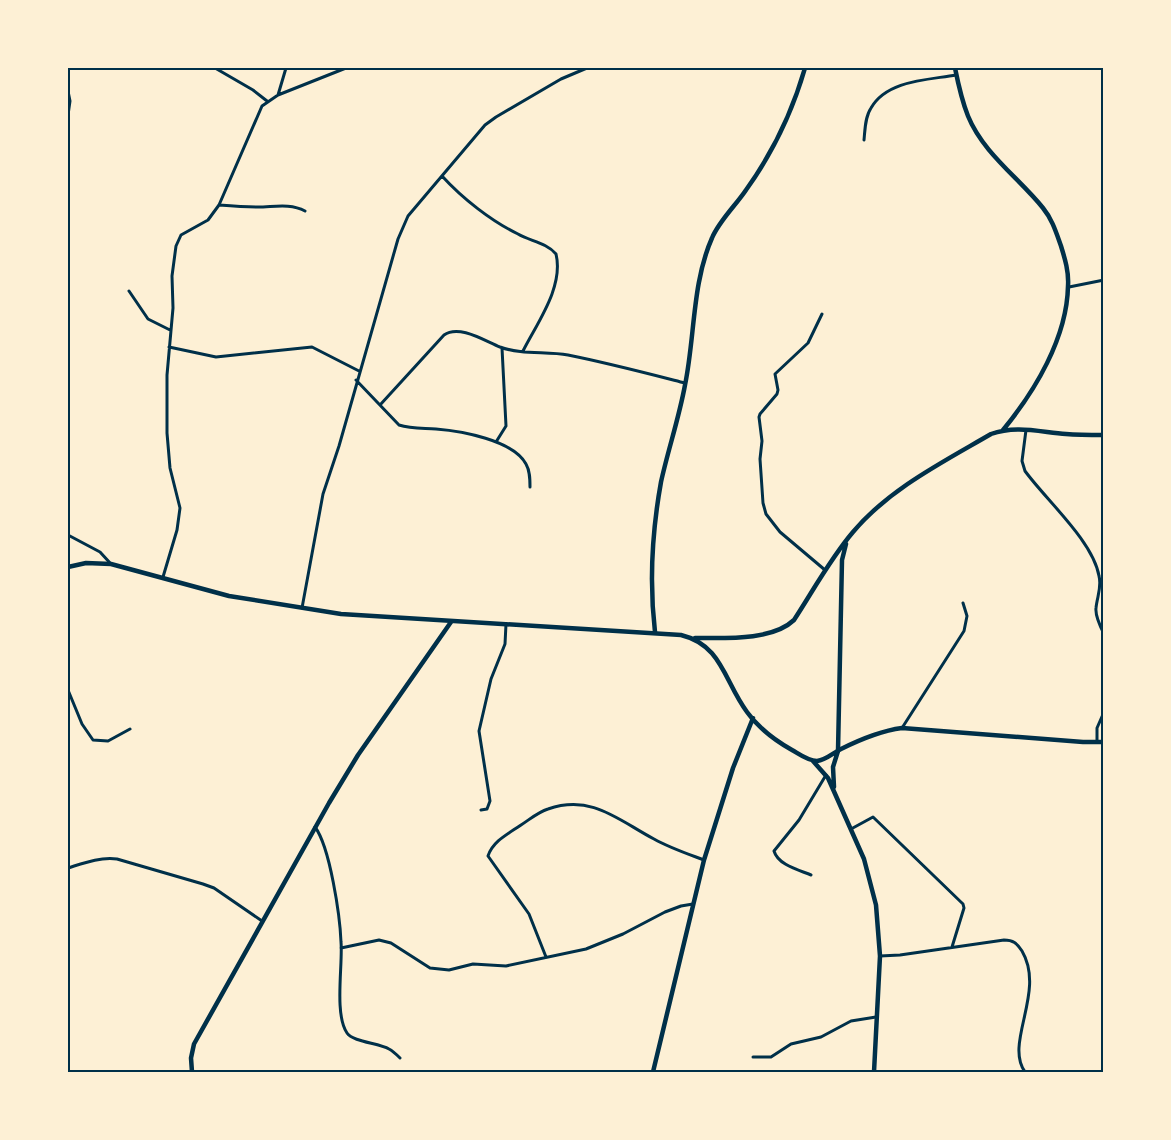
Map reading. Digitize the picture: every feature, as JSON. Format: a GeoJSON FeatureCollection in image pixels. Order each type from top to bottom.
{"type":"FeatureCollection","features":[{"type":"Feature","properties":{"kind":"street"},"geometry":{"type":"LineString","coordinates":[[214,68],[253,90],[267,101]]}},
{"type":"Feature","properties":{"kind":"street"},"geometry":{"type":"LineString","coordinates":[[278,95],[286,68]]}},
{"type":"Feature","properties":{"kind":"street"},"geometry":{"type":"LineString","coordinates":[[163,577],[177,530],[180,508],[170,468],[167,433],[169,347],[173,308],[172,276],[176,246],[181,235],[208,220],[219,205],[257,113],[267,101],[346,68]]}},
{"type":"Feature","properties":{"kind":"street"},"geometry":{"type":"LineString","coordinates":[[302,608],[322,494],[339,447],[398,239],[408,216],[486,125],[561,79],[587,68]]}},
{"type":"Feature","properties":{"kind":"street"},"geometry":{"type":"LineString","coordinates":[[655,632],[651,586],[655,521],[662,481],[686,383],[700,276],[713,235],[748,188],[782,132],[805,68]]}},
{"type":"Feature","properties":{"kind":"street"},"geometry":{"type":"LineString","coordinates":[[955,68],[968,116],[978,135],[1044,209],[1055,228],[1065,260],[1068,286],[1063,318],[1041,375],[1003,430]]}},
{"type":"Feature","properties":{"kind":"street"},"geometry":{"type":"LineString","coordinates":[[864,140],[870,109],[887,93],[909,83],[957,75]]}},
{"type":"Feature","properties":{"kind":"street"},"geometry":{"type":"LineString","coordinates":[[68,91],[70,101],[68,115]]}},
{"type":"Feature","properties":{"kind":"street"},"geometry":{"type":"LineString","coordinates":[[442,176],[453,188],[494,219],[516,234],[547,247],[556,254],[553,290],[523,351]]}},
{"type":"Feature","properties":{"kind":"street"},"geometry":{"type":"LineString","coordinates":[[219,205],[285,206],[297,207],[305,211]]}},
{"type":"Feature","properties":{"kind":"street"},"geometry":{"type":"LineString","coordinates":[[1068,286],[1104,280]]}},
{"type":"Feature","properties":{"kind":"street"},"geometry":{"type":"LineString","coordinates":[[129,291],[148,319],[170,330]]}},
{"type":"Feature","properties":{"kind":"street"},"geometry":{"type":"LineString","coordinates":[[822,314],[808,343],[775,374],[778,390],[759,417],[762,441],[760,459],[762,495],[766,514],[780,532],[825,570]]}},
{"type":"Feature","properties":{"kind":"street"},"geometry":{"type":"LineString","coordinates":[[380,405],[449,332],[456,331],[473,335],[502,348],[568,355],[686,383]]}},
{"type":"Feature","properties":{"kind":"street"},"geometry":{"type":"LineString","coordinates":[[169,347],[216,357],[312,346],[359,371]]}},
{"type":"Feature","properties":{"kind":"street"},"geometry":{"type":"LineString","coordinates":[[496,442],[506,426],[502,348]]}},
{"type":"Feature","properties":{"kind":"street"},"geometry":{"type":"LineString","coordinates":[[357,380],[393,420],[407,427],[440,429],[472,435],[496,442],[514,451],[526,463],[530,487]]}},
{"type":"Feature","properties":{"kind":"street"},"geometry":{"type":"LineString","coordinates":[[68,567],[86,563],[111,564],[229,596],[341,614],[655,632],[695,638],[748,637],[787,626],[804,605],[825,570],[873,512],[898,491],[981,440],[1003,430],[1104,435]]}},
{"type":"Feature","properties":{"kind":"street"},"geometry":{"type":"LineString","coordinates":[[1026,430],[1022,461],[1025,471],[1083,542],[1095,562],[1100,577],[1096,610],[1104,634]]}},
{"type":"Feature","properties":{"kind":"street"},"geometry":{"type":"LineString","coordinates":[[68,534],[100,552],[111,564]]}},
{"type":"Feature","properties":{"kind":"street"},"geometry":{"type":"LineString","coordinates":[[835,792],[833,767],[838,751],[842,567],[848,540]]}},
{"type":"Feature","properties":{"kind":"street"},"geometry":{"type":"LineString","coordinates":[[832,562],[839,561],[842,567]]}},
{"type":"Feature","properties":{"kind":"street"},"geometry":{"type":"LineString","coordinates":[[902,728],[964,631],[966,616],[963,603]]}},
{"type":"Feature","properties":{"kind":"street"},"geometry":{"type":"LineString","coordinates":[[192,1072],[190,1058],[194,1044],[315,827],[358,755],[451,622]]}},
{"type":"Feature","properties":{"kind":"street"},"geometry":{"type":"LineString","coordinates":[[481,810],[487,809],[490,801],[479,738],[480,724],[485,712],[491,678],[505,644],[506,624]]}},
{"type":"Feature","properties":{"kind":"street"},"geometry":{"type":"LineString","coordinates":[[695,638],[714,655],[753,718],[782,744],[813,761],[826,775],[835,792],[870,879],[876,905],[880,956],[874,1072]]}},
{"type":"Feature","properties":{"kind":"street"},"geometry":{"type":"LineString","coordinates":[[68,690],[82,724],[93,740],[108,741],[130,729]]}},
{"type":"Feature","properties":{"kind":"street"},"geometry":{"type":"LineString","coordinates":[[813,761],[819,761],[877,733],[902,728],[1101,742],[1097,729],[1104,712]]}},
{"type":"Feature","properties":{"kind":"street"},"geometry":{"type":"LineString","coordinates":[[653,1072],[704,860],[733,768],[753,718]]}},
{"type":"Feature","properties":{"kind":"street"},"geometry":{"type":"LineString","coordinates":[[811,875],[784,863],[776,857],[774,851],[799,820],[826,775]]}},
{"type":"Feature","properties":{"kind":"street"},"geometry":{"type":"LineString","coordinates":[[546,957],[529,914],[488,856],[490,847],[502,837],[546,809],[567,805],[586,805],[616,815],[654,840],[704,860]]}},
{"type":"Feature","properties":{"kind":"street"},"geometry":{"type":"LineString","coordinates":[[850,829],[873,817],[963,904],[963,913],[952,947]]}},
{"type":"Feature","properties":{"kind":"street"},"geometry":{"type":"LineString","coordinates":[[315,827],[327,850],[341,948],[342,1015],[347,1033],[352,1038],[389,1049],[400,1058]]}},
{"type":"Feature","properties":{"kind":"street"},"geometry":{"type":"LineString","coordinates":[[68,868],[94,860],[117,859],[214,888],[262,921]]}},
{"type":"Feature","properties":{"kind":"street"},"geometry":{"type":"LineString","coordinates":[[341,948],[379,940],[391,943],[430,968],[449,970],[473,964],[506,966],[586,949],[623,934],[665,912],[693,904]]}},
{"type":"Feature","properties":{"kind":"street"},"geometry":{"type":"LineString","coordinates":[[880,956],[1011,940],[1017,944],[1030,970],[1031,983],[1019,1052],[1020,1065],[1025,1072]]}},
{"type":"Feature","properties":{"kind":"street"},"geometry":{"type":"LineString","coordinates":[[753,1057],[771,1057],[791,1044],[821,1037],[851,1022],[876,1017]]}}]}
